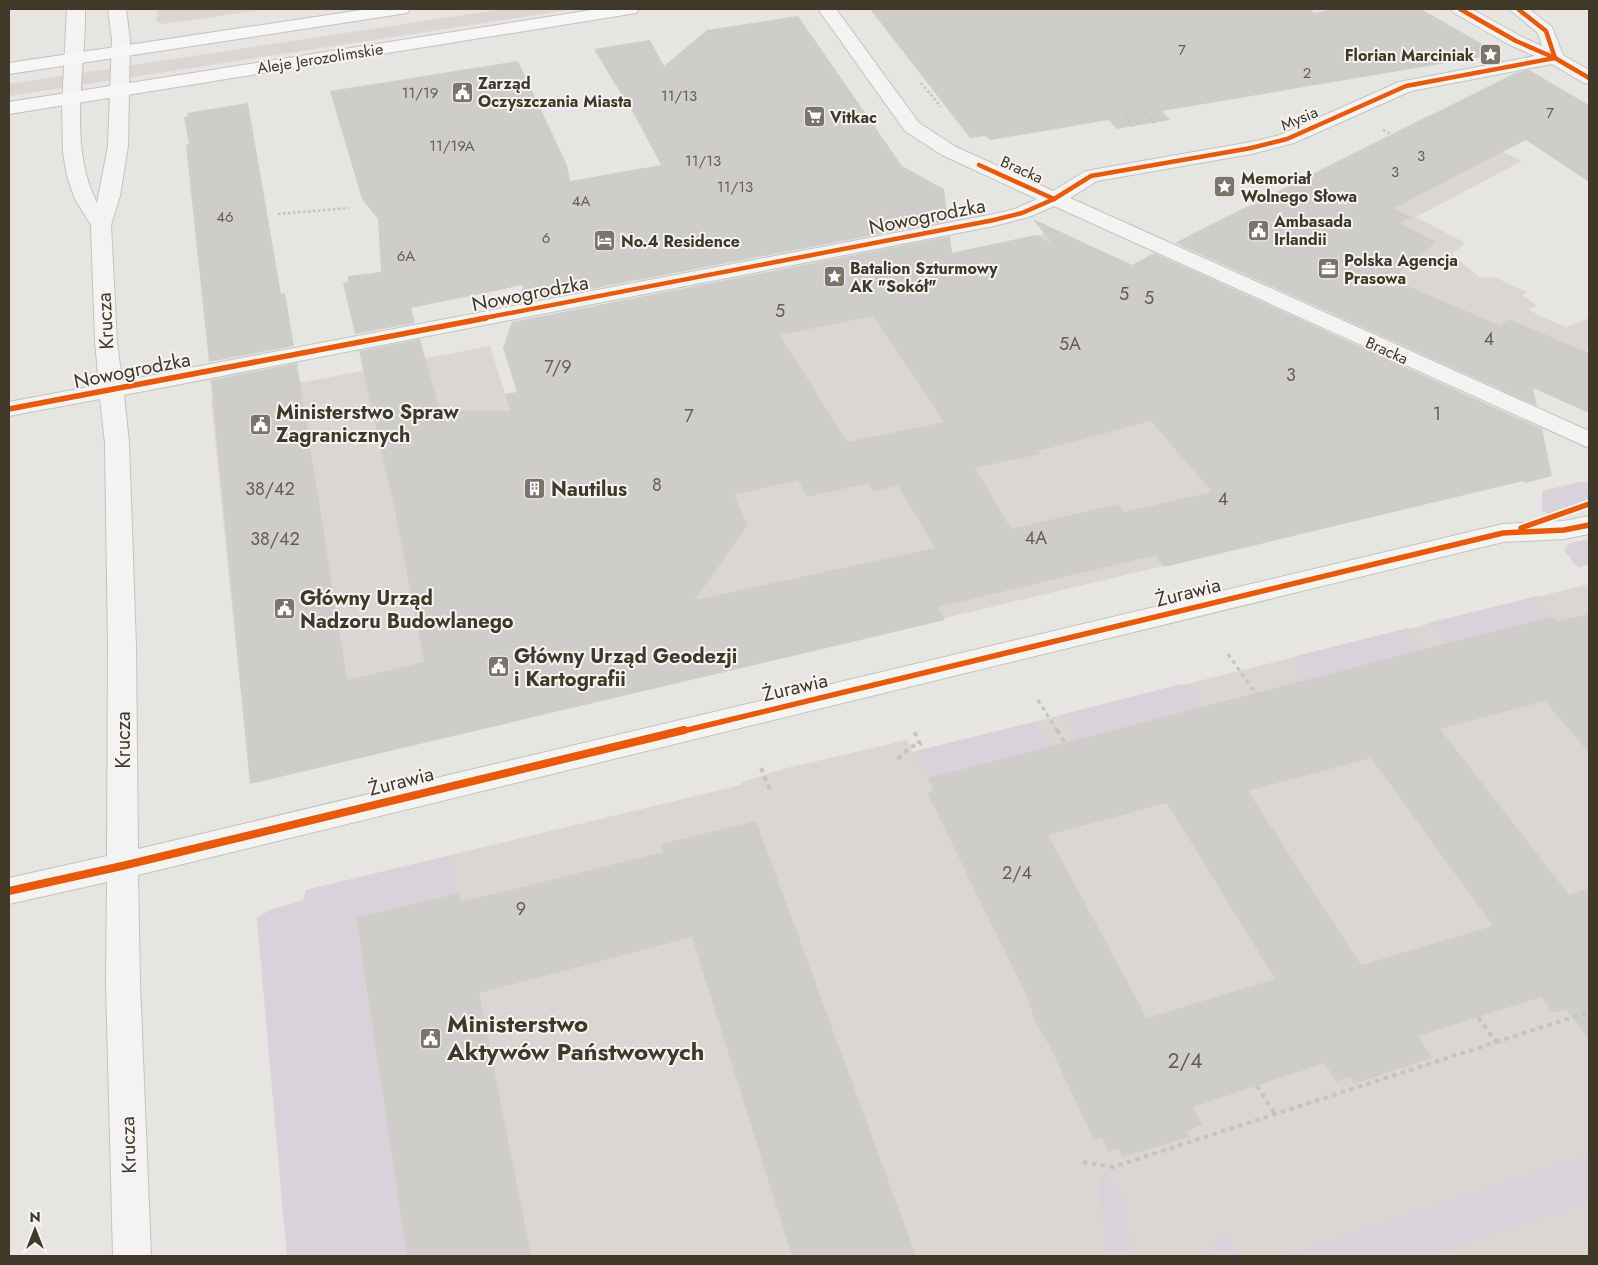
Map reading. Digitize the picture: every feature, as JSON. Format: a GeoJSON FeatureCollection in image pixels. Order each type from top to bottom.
{"type":"FeatureCollection","features":[{"type":"Feature","properties":{"kind":"main road","name":"Aleje Jerozolimskie"},"geometry":{"type":"LineString","coordinates":[[9,69],[401,9]]}},
{"type":"Feature","properties":{"kind":"main road","name":"Aleje Jerozolimskie"},"geometry":{"type":"LineString","coordinates":[[9,108],[630,9]]}},
{"type":"Feature","properties":{"kind":"street","name":"Krucza"},"geometry":{"type":"LineString","coordinates":[[76,9],[76,58],[72,98],[72,153],[85,199],[101,225]]}},
{"type":"Feature","properties":{"kind":"street","name":"Krucza"},"geometry":{"type":"LineString","coordinates":[[118,9],[121,52],[118,146],[110,196],[101,225],[106,342],[117,443],[122,646],[123,983],[132,1256]]}},
{"type":"Feature","properties":{"kind":"street","name":"Bracka"},"geometry":{"type":"LineString","coordinates":[[827,9],[912,127],[919,134],[949,151],[1589,440]]}},
{"type":"Feature","properties":{"kind":"street"},"geometry":{"type":"LineString","coordinates":[[1460,9],[1516,42],[1555,58],[1589,78]]}},
{"type":"Feature","properties":{"kind":"street"},"geometry":{"type":"LineString","coordinates":[[1518,9],[1546,31],[1555,58]]}},
{"type":"Feature","properties":{"kind":"street","name":"Mysia"},"geometry":{"type":"LineString","coordinates":[[1054,199],[1084,180],[1101,174],[1275,143],[1406,86],[1555,58]]}},
{"type":"Feature","properties":{"kind":"street","name":"Nowogrodzka"},"geometry":{"type":"LineString","coordinates":[[9,410],[994,220],[1022,213],[1054,199]]}},
{"type":"Feature","properties":{"kind":"street","name":"Żurawia"},"geometry":{"type":"LineString","coordinates":[[9,891],[122,866],[1502,533],[1564,530],[1589,525]]}},
{"type":"Feature","properties":{"kind":"path"},"geometry":{"type":"LineString","coordinates":[[917,77],[940,107]]}},
{"type":"Feature","properties":{"kind":"path"},"geometry":{"type":"LineString","coordinates":[[1146,114],[1154,123]]}},
{"type":"Feature","properties":{"kind":"path"},"geometry":{"type":"LineString","coordinates":[[1125,117],[1133,126]]}},
{"type":"Feature","properties":{"kind":"path"},"geometry":{"type":"LineString","coordinates":[[1383,130],[1392,134]]}},
{"type":"Feature","properties":{"kind":"path"},"geometry":{"type":"LineString","coordinates":[[278,214],[349,208]]}},
{"type":"Feature","properties":{"kind":"path"},"geometry":{"type":"LineString","coordinates":[[1228,654],[1256,694]]}},
{"type":"Feature","properties":{"kind":"path"},"geometry":{"type":"LineString","coordinates":[[1038,700],[1065,743]]}},
{"type":"Feature","properties":{"kind":"path"},"geometry":{"type":"LineString","coordinates":[[898,759],[910,747],[920,744],[914,731]]}},
{"type":"Feature","properties":{"kind":"path"},"geometry":{"type":"LineString","coordinates":[[761,768],[770,790]]}},
{"type":"Feature","properties":{"kind":"path"},"geometry":{"type":"LineString","coordinates":[[1083,1162],[1113,1167],[1589,1012]]}},
{"type":"Feature","properties":{"kind":"path"},"geometry":{"type":"LineString","coordinates":[[1478,1017],[1496,1042]]}},
{"type":"Feature","properties":{"kind":"path"},"geometry":{"type":"LineString","coordinates":[[1258,1086],[1275,1114]]}},
{"type":"Feature","properties":{"kind":"shaded area"},"geometry":{"type":"Polygon","coordinates":[[[158,9],[269,9],[164,24],[156,22],[158,9]]]}},
{"type":"Feature","properties":{"kind":"shaded area"},"geometry":{"type":"Polygon","coordinates":[[[503,9],[575,9],[9,96],[9,84],[503,9]]]}},
{"type":"Feature","properties":{"kind":"shaded area"},"geometry":{"type":"Polygon","coordinates":[[[1428,116],[1522,161],[1416,217],[1465,243],[1452,254],[1479,277],[1496,278],[1525,291],[1527,293],[1522,295],[1537,306],[1528,309],[1538,315],[1566,327],[1589,318],[1589,348],[1544,393],[1190,235],[1428,116]]]}},
{"type":"Feature","properties":{"kind":"shaded area"},"geometry":{"type":"Polygon","coordinates":[[[1058,231],[1081,439],[1190,409],[1297,534],[250,784],[211,400],[490,346],[519,438],[746,340],[816,281],[1058,231]]]}},
{"type":"Feature","properties":{"kind":"shaded area"},"geometry":{"type":"Polygon","coordinates":[[[1580,482],[1589,482],[1589,501],[1549,514],[1542,511],[1542,491],[1580,482]]]}},
{"type":"Feature","properties":{"kind":"shaded area"},"geometry":{"type":"Polygon","coordinates":[[[1589,539],[1589,564],[1578,568],[1564,550],[1570,543],[1589,539]]]}},
{"type":"Feature","properties":{"kind":"shaded area"},"geometry":{"type":"Polygon","coordinates":[[[1589,584],[1589,1256],[287,1256],[257,918],[272,909],[303,901],[306,890],[741,785],[741,782],[787,768],[907,740],[913,752],[1589,584]]]}},
{"type":"Feature","properties":{"kind":"shaded area"},"geometry":{"type":"Polygon","coordinates":[[[1537,596],[1552,617],[1446,644],[1428,623],[1537,596]]]}},
{"type":"Feature","properties":{"kind":"shaded area"},"geometry":{"type":"Polygon","coordinates":[[[1408,628],[1426,650],[1316,677],[1307,682],[1295,667],[1296,656],[1408,628]]]}},
{"type":"Feature","properties":{"kind":"shaded area"},"geometry":{"type":"Polygon","coordinates":[[[1181,684],[1189,687],[1206,706],[1076,740],[1060,715],[1181,684]]]}},
{"type":"Feature","properties":{"kind":"shaded area"},"geometry":{"type":"Polygon","coordinates":[[[1037,721],[1054,746],[925,780],[912,752],[1037,721]]]}},
{"type":"Feature","properties":{"kind":"shaded area"},"geometry":{"type":"Polygon","coordinates":[[[453,855],[459,893],[355,919],[407,1256],[287,1256],[257,918],[272,909],[303,901],[306,890],[453,855]]]}},
{"type":"Feature","properties":{"kind":"shaded area"},"geometry":{"type":"Polygon","coordinates":[[[1589,1154],[1589,1204],[1431,1256],[1282,1256],[1589,1154]]]}},
{"type":"Feature","properties":{"kind":"shaded area"},"geometry":{"type":"Polygon","coordinates":[[[1099,1174],[1110,1176],[1128,1203],[1131,1256],[1104,1256],[1099,1174]]]}},
{"type":"Feature","properties":{"kind":"shaded area"},"geometry":{"type":"Polygon","coordinates":[[[1226,1230],[1239,1256],[1207,1256],[1211,1244],[1226,1230]]]}},
{"type":"Feature","properties":{"kind":"building"},"geometry":{"type":"Polygon","coordinates":[[[870,9],[1309,9],[1314,13],[1335,9],[1421,9],[1500,54],[1162,111],[1170,120],[1116,129],[1109,120],[990,140],[986,136],[970,138],[870,9]]]}},
{"type":"Feature","properties":{"kind":"building"},"geometry":{"type":"Polygon","coordinates":[[[798,16],[902,166],[944,189],[948,221],[518,303],[523,285],[411,308],[415,323],[355,334],[343,283],[348,282],[348,276],[381,272],[378,219],[362,199],[330,91],[518,61],[567,165],[570,181],[661,165],[625,97],[623,97],[594,49],[650,40],[664,66],[707,30],[798,16]]]}},
{"type":"Feature","properties":{"kind":"building"},"geometry":{"type":"Polygon","coordinates":[[[1529,70],[1589,105],[1589,182],[1526,140],[1394,208],[1411,217],[1400,223],[1436,242],[1395,277],[1405,281],[1403,284],[1501,326],[1508,319],[1589,353],[1589,413],[1533,388],[1537,406],[1175,243],[1515,73],[1529,70]]]}},
{"type":"Feature","properties":{"kind":"building"},"geometry":{"type":"Polygon","coordinates":[[[248,103],[281,294],[285,293],[294,346],[209,362],[186,145],[189,144],[184,117],[188,117],[187,113],[248,103]]]}},
{"type":"Feature","properties":{"kind":"building"},"geometry":{"type":"Polygon","coordinates":[[[1033,219],[1132,265],[1154,253],[1542,429],[1552,476],[1525,483],[1523,481],[1164,567],[1156,555],[938,607],[945,620],[250,784],[211,380],[297,363],[347,680],[424,662],[395,511],[359,351],[420,339],[440,411],[510,411],[505,394],[517,392],[503,348],[512,322],[950,236],[952,253],[1036,235],[1052,244],[1033,219]],[[873,316],[780,335],[847,442],[944,422],[873,316]],[[1151,421],[1038,451],[1040,454],[975,468],[1011,529],[1118,504],[1124,512],[1212,492],[1151,421]],[[798,480],[734,495],[748,525],[695,600],[935,548],[898,486],[873,491],[868,483],[807,497],[798,480]]]}},
{"type":"Feature","properties":{"kind":"building"},"geometry":{"type":"Polygon","coordinates":[[[1589,614],[1589,753],[1545,701],[1440,729],[1569,895],[1589,888],[1589,1040],[1566,1009],[1553,1013],[1541,997],[1418,1036],[1432,1058],[1354,1084],[1350,1077],[1336,1082],[1325,1063],[1193,1107],[1202,1125],[1187,1131],[1190,1137],[1122,1157],[1119,1149],[1108,1152],[1102,1137],[1094,1140],[1050,1047],[1034,1019],[1028,998],[927,793],[934,791],[928,778],[1494,631],[1552,617],[1557,621],[1589,614]],[[1371,758],[1248,791],[1361,965],[1493,926],[1371,758]],[[1167,803],[1048,835],[1147,1018],[1275,979],[1167,803]]]}},
{"type":"Feature","properties":{"kind":"building","name":"Ministerstwo Aktywów Państwowych"},"geometry":{"type":"Polygon","coordinates":[[[756,821],[916,1256],[792,1256],[692,937],[479,993],[531,1256],[407,1256],[356,918],[459,893],[461,901],[498,893],[663,852],[661,844],[756,821]]]}},
{"type":"Feature","properties":{"kind":"cycle path"},"geometry":{"type":"LineString","coordinates":[[1460,9],[1516,41],[1555,58],[1589,78]]}},
{"type":"Feature","properties":{"kind":"cycle path"},"geometry":{"type":"LineString","coordinates":[[1518,9],[1546,31],[1555,58]]}},
{"type":"Feature","properties":{"kind":"cycle path"},"geometry":{"type":"LineString","coordinates":[[9,409],[320,351],[994,220],[1022,213],[1054,199],[1091,176],[1251,148],[1287,139],[1406,86],[1555,58]]}},
{"type":"Feature","properties":{"kind":"cycle path"},"geometry":{"type":"LineString","coordinates":[[979,165],[1054,199]]}},
{"type":"Feature","properties":{"kind":"cycle path"},"geometry":{"type":"LineString","coordinates":[[1521,528],[1589,504]]}},
{"type":"Feature","properties":{"kind":"cycle path"},"geometry":{"type":"LineString","coordinates":[[9,891],[122,866],[1503,533],[1564,530],[1589,525]]}},
{"type":"Feature","properties":{"kind":"place","name":"Florian Marciniak"},"geometry":{"type":"Point","coordinates":[1490,55]}},
{"type":"Feature","properties":{"kind":"place","name":"Zarząd Oczyszczania Miasta"},"geometry":{"type":"Point","coordinates":[462,92]}},
{"type":"Feature","properties":{"kind":"place","name":"Vitkac"},"geometry":{"type":"Point","coordinates":[814,117]}},
{"type":"Feature","properties":{"kind":"place","name":"Memoriał Wolnego Słowa"},"geometry":{"type":"Point","coordinates":[1225,187]}},
{"type":"Feature","properties":{"kind":"place","name":"Ambasada Irlandii"},"geometry":{"type":"Point","coordinates":[1258,230]}},
{"type":"Feature","properties":{"kind":"place","name":"No.4 Residence"},"geometry":{"type":"Point","coordinates":[605,241]}},
{"type":"Feature","properties":{"kind":"place","name":"Polska Agencja Prasowa"},"geometry":{"type":"Point","coordinates":[1328,269]}},
{"type":"Feature","properties":{"kind":"place","name":"Batalion Szturmowy AK \"Sokół\""},"geometry":{"type":"Point","coordinates":[834,277]}},
{"type":"Feature","properties":{"kind":"place","name":"Ministerstwo Spraw Zagranicznych"},"geometry":{"type":"Point","coordinates":[260,424]}},
{"type":"Feature","properties":{"kind":"place","name":"Nautilus"},"geometry":{"type":"Point","coordinates":[535,489]}},
{"type":"Feature","properties":{"kind":"place","name":"Główny Urząd Nadzoru Budowlanego"},"geometry":{"type":"Point","coordinates":[284,609]}},
{"type":"Feature","properties":{"kind":"place","name":"Główny Urząd Geodezji i Kartografii"},"geometry":{"type":"Point","coordinates":[498,667]}},
{"type":"Feature","properties":{"kind":"place","name":"Ministerstwo Aktywów Państwowych"},"geometry":{"type":"Point","coordinates":[431,1038]}}]}
